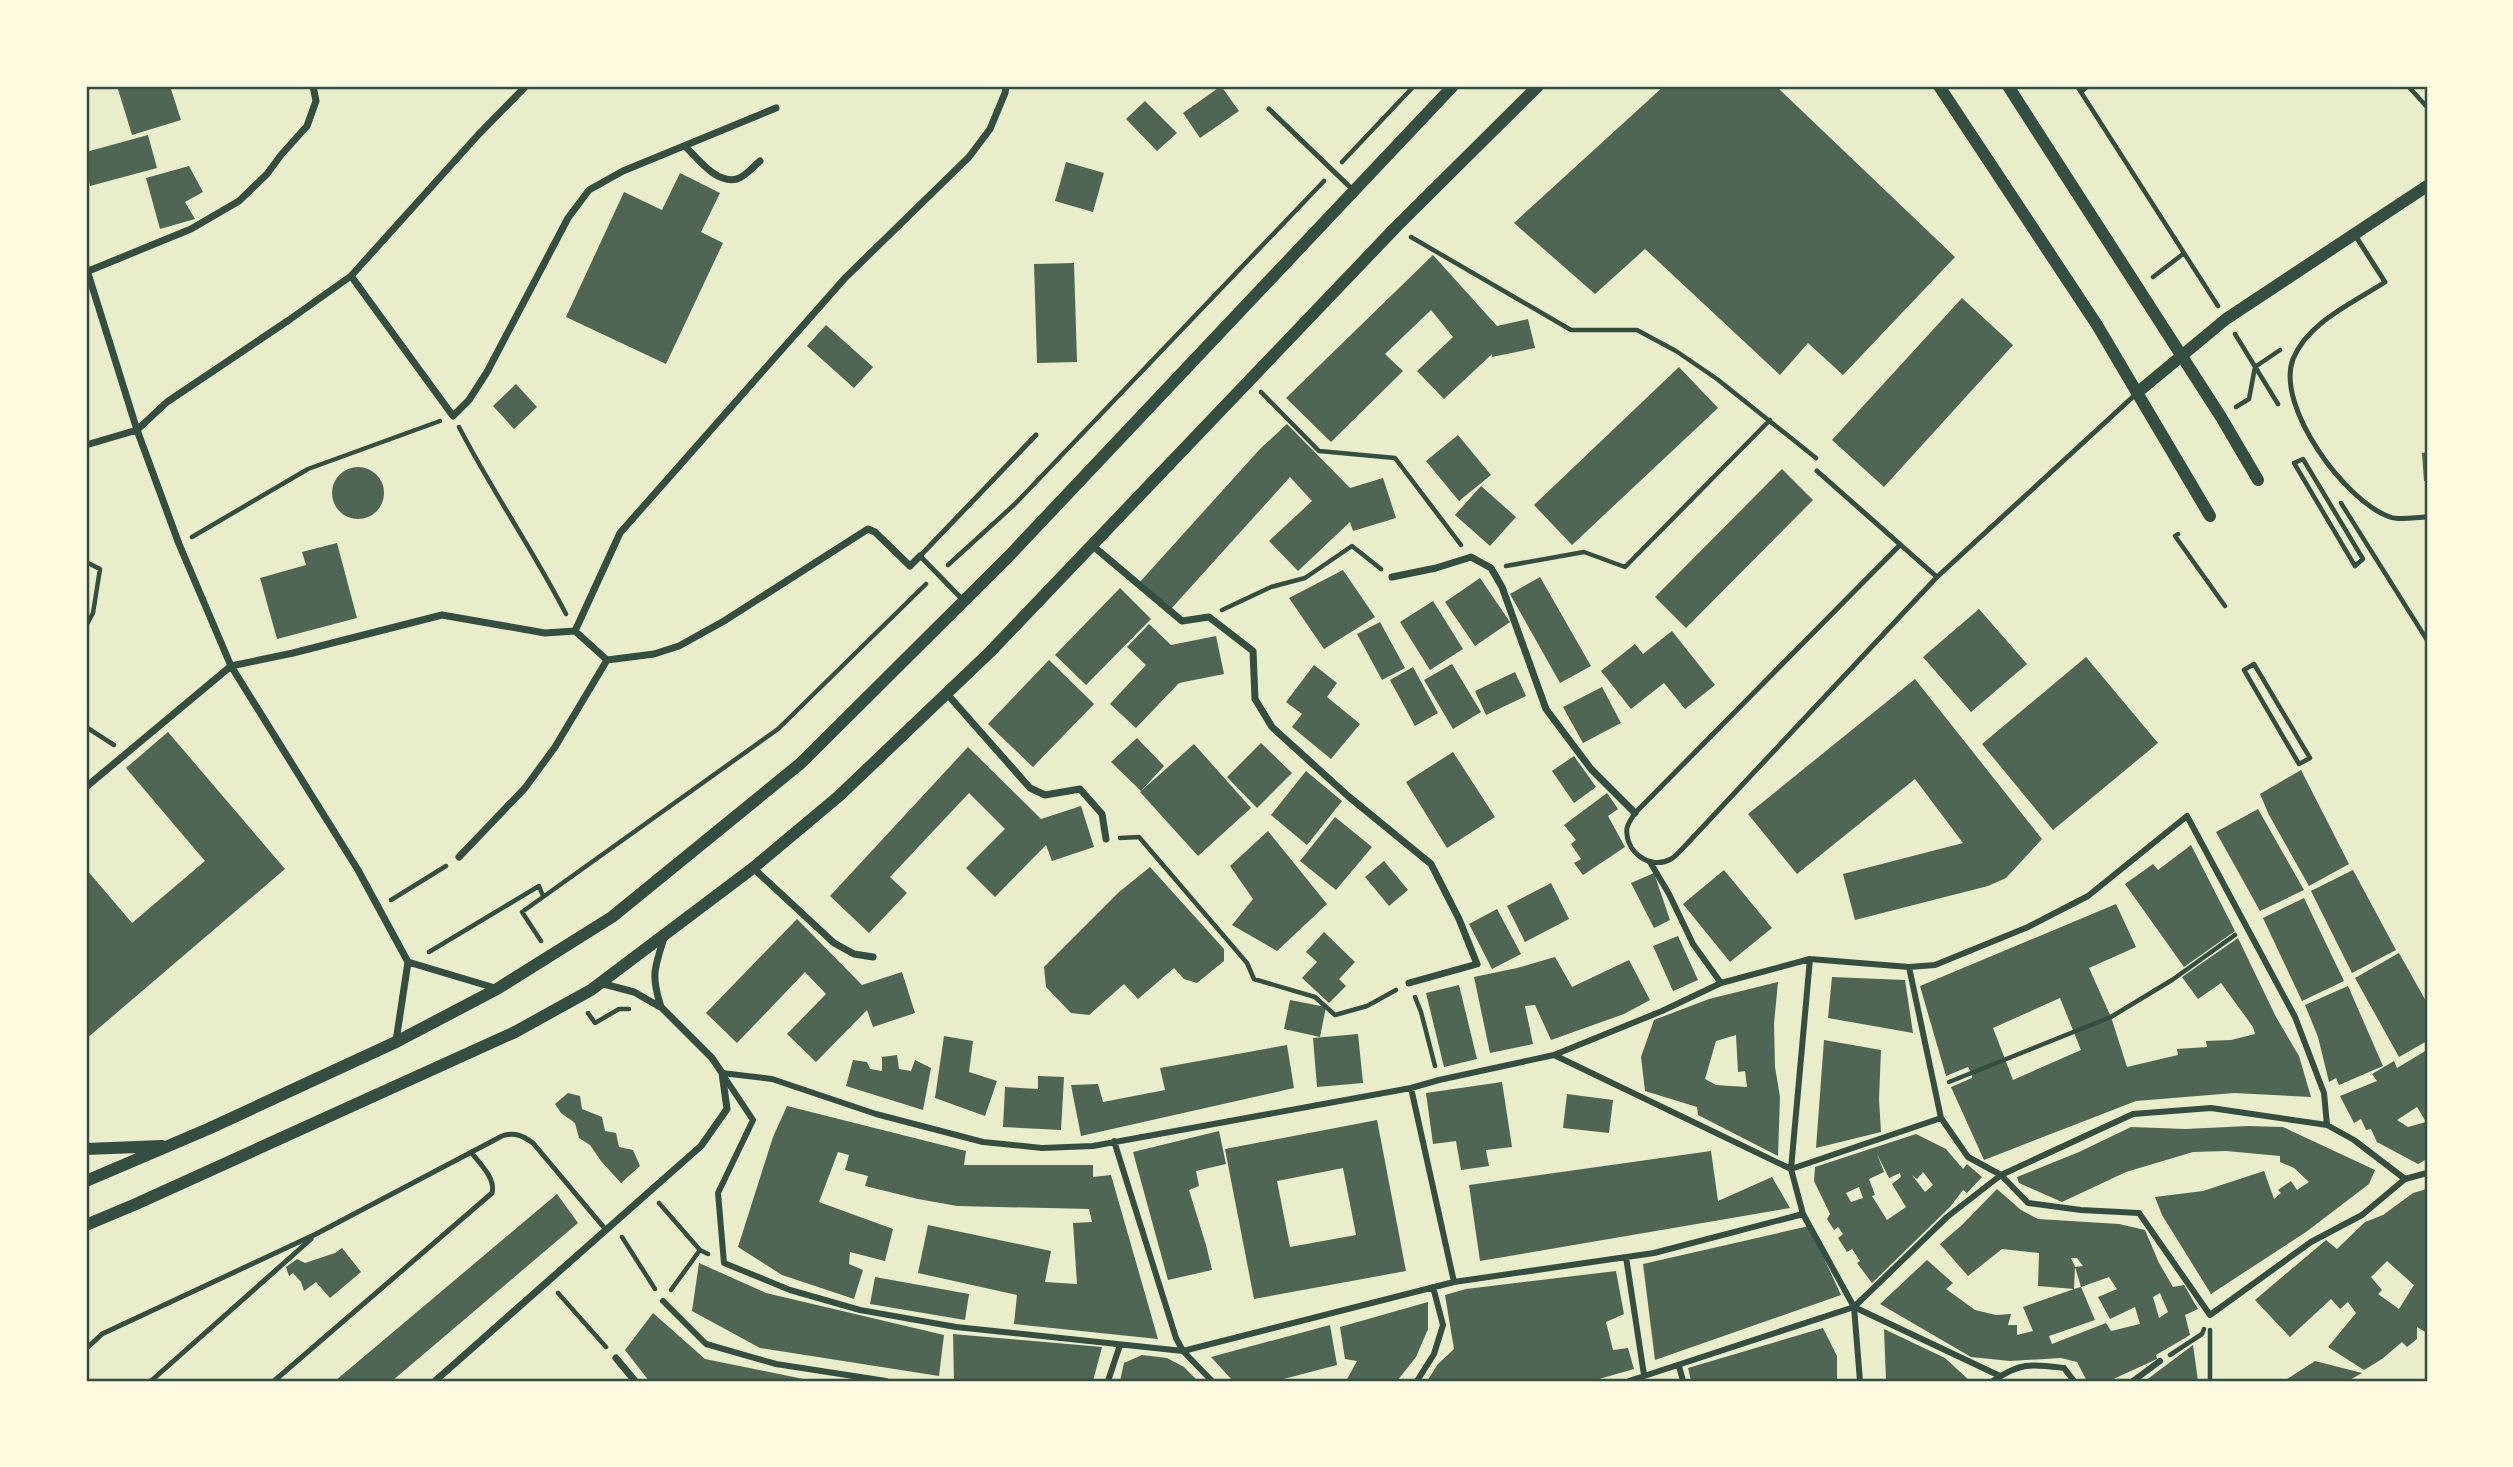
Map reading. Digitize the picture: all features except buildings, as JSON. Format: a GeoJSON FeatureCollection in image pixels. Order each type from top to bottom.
{"type":"FeatureCollection","features":[{"type":"Feature","properties":{"kind":"street"},"geometry":{"type":"LineString","coordinates":[[313,86],[316,101],[307,126],[267,174],[239,201],[191,229],[86,271],[137,430],[179,544],[231,666],[379,907],[408,962],[396,1042]]}},
{"type":"Feature","properties":{"kind":"street"},"geometry":{"type":"LineString","coordinates":[[86,445],[137,430],[167,402],[351,276],[478,135],[526,86]]}},
{"type":"Feature","properties":{"kind":"street"},"geometry":{"type":"LineString","coordinates":[[575,631],[620,533],[845,278],[969,157],[990,129],[1006,86]]}},
{"type":"Feature","properties":{"kind":"street"},"geometry":{"type":"LineString","coordinates":[[86,1224],[476,1051],[600,984],[753,868],[839,796],[948,695],[1094,546],[1395,228],[1538,86]]}},
{"type":"Feature","properties":{"kind":"street"},"geometry":{"type":"LineString","coordinates":[[1939,86],[2138,391],[2210,516]]}},
{"type":"Feature","properties":{"kind":"street"},"geometry":{"type":"LineString","coordinates":[[2008,86],[2221,417],[2258,480]]}},
{"type":"Feature","properties":{"kind":"street"},"geometry":{"type":"LineString","coordinates":[[86,1181],[396,1042],[497,989],[612,917],[801,763],[1018,547],[1355,192],[1448,88]]}},
{"type":"Feature","properties":{"kind":"street"},"geometry":{"type":"LineString","coordinates":[[351,276],[453,416],[469,400],[487,372],[568,218],[589,190],[623,171],[776,108]]}},
{"type":"Feature","properties":{"kind":"street"},"geometry":{"type":"LineString","coordinates":[[685,146],[716,175],[726,179],[739,178],[760,161]]}},
{"type":"Feature","properties":{"kind":"street"},"geometry":{"type":"LineString","coordinates":[[2138,391],[2226,319],[2427,186]]}},
{"type":"Feature","properties":{"kind":"street"},"geometry":{"type":"LineString","coordinates":[[87,786],[231,666],[442,615],[545,633],[575,631],[607,660],[654,654],[679,646],[724,621],[868,529],[909,566],[920,556]]}},
{"type":"Feature","properties":{"kind":"street"},"geometry":{"type":"LineString","coordinates":[[1094,546],[1182,621],[1209,617],[1254,651],[1255,699],[1272,727],[1348,796],[1431,864],[1459,919],[1477,964],[1409,983]]}},
{"type":"Feature","properties":{"kind":"street"},"geometry":{"type":"LineString","coordinates":[[1392,577],[1436,568],[1471,556],[1491,568],[1502,587],[1546,709],[1591,769],[1634,813]]}},
{"type":"Feature","properties":{"kind":"street"},"geometry":{"type":"LineString","coordinates":[[459,857],[525,788],[555,747],[607,660]]}},
{"type":"Feature","properties":{"kind":"street"},"geometry":{"type":"LineString","coordinates":[[948,695],[1030,788],[1045,795],[1080,789],[1102,814],[1106,839]]}},
{"type":"Feature","properties":{"kind":"street"},"geometry":{"type":"LineString","coordinates":[[722,1073],[772,1079],[876,1114],[983,1142],[1042,1148],[1093,1146],[1411,1088],[1554,1055],[1662,1011],[1721,983],[1810,959],[1909,967],[1935,965],[2028,927],[2088,896],[2187,816],[2295,1017],[2324,1094],[2327,1125]]}},
{"type":"Feature","properties":{"kind":"street"},"geometry":{"type":"LineString","coordinates":[[1650,862],[1693,944],[1721,983]]}},
{"type":"Feature","properties":{"kind":"street"},"geometry":{"type":"LineString","coordinates":[[753,868],[834,943],[854,954],[873,957]]}},
{"type":"Feature","properties":{"kind":"street"},"geometry":{"type":"LineString","coordinates":[[662,1008],[654,985],[654,968],[665,935]]}},
{"type":"Feature","properties":{"kind":"street"},"geometry":{"type":"LineString","coordinates":[[1810,959],[1791,1169],[1803,1214],[1854,1307],[1860,1381]]}},
{"type":"Feature","properties":{"kind":"street"},"geometry":{"type":"LineString","coordinates":[[408,962],[497,989]]}},
{"type":"Feature","properties":{"kind":"street"},"geometry":{"type":"LineString","coordinates":[[1909,967],[1941,1118],[1968,1157],[2001,1175],[2028,1203],[2081,1210],[2139,1213],[2210,1315],[2311,1242],[2362,1215],[2405,1179],[2427,1173]]}},
{"type":"Feature","properties":{"kind":"street"},"geometry":{"type":"LineString","coordinates":[[600,984],[635,992],[662,1008],[712,1058],[753,1120],[718,1193],[724,1263],[790,1290],[860,1310],[956,1327],[1183,1351],[1454,1282],[1654,1254],[1803,1214]]}},
{"type":"Feature","properties":{"kind":"street"},"geometry":{"type":"LineString","coordinates":[[1554,1055],[1791,1169],[1941,1118]]}},
{"type":"Feature","properties":{"kind":"street"},"geometry":{"type":"LineString","coordinates":[[435,1381],[701,1146],[727,1110],[722,1073]]}},
{"type":"Feature","properties":{"kind":"street"},"geometry":{"type":"LineString","coordinates":[[1411,1088],[1454,1282]]}},
{"type":"Feature","properties":{"kind":"street"},"geometry":{"type":"LineString","coordinates":[[1629,1381],[1854,1307],[1947,1217],[2001,1175],[2133,1114],[2211,1108],[2327,1125],[2354,1140],[2405,1179]]}},
{"type":"Feature","properties":{"kind":"street"},"geometry":{"type":"LineString","coordinates":[[1114,1141],[1176,1338],[1183,1351],[1212,1381]]}},
{"type":"Feature","properties":{"kind":"street"},"geometry":{"type":"LineString","coordinates":[[86,1149],[169,1146]]}},
{"type":"Feature","properties":{"kind":"street"},"geometry":{"type":"LineString","coordinates":[[1626,1257],[1644,1375]]}},
{"type":"Feature","properties":{"kind":"street"},"geometry":{"type":"LineString","coordinates":[[1417,1381],[1434,1354],[1443,1325],[1433,1287]]}},
{"type":"Feature","properties":{"kind":"street"},"geometry":{"type":"LineString","coordinates":[[663,1301],[706,1344],[776,1364],[886,1381]]}},
{"type":"Feature","properties":{"kind":"street"},"geometry":{"type":"LineString","coordinates":[[1854,1307],[2000,1376]]}},
{"type":"Feature","properties":{"kind":"street"},"geometry":{"type":"LineString","coordinates":[[1108,1381],[1120,1345]]}},
{"type":"Feature","properties":{"kind":"street"},"geometry":{"type":"LineString","coordinates":[[616,1357],[635,1381]]}},
{"type":"Feature","properties":{"kind":"street"},"geometry":{"type":"LineString","coordinates":[[2133,1381],[2160,1361]]}},
{"type":"Feature","properties":{"kind":"street"},"geometry":{"type":"LineString","coordinates":[[1993,1381],[2019,1366],[2040,1365],[2064,1368],[2074,1381]]}},
{"type":"Feature","properties":{"kind":"street"},"geometry":{"type":"LineString","coordinates":[[1679,1366],[1683,1381]]}},
{"type":"Feature","properties":{"kind":"lane"},"geometry":{"type":"LineString","coordinates":[[1269,109],[1355,192]]}},
{"type":"Feature","properties":{"kind":"lane"},"geometry":{"type":"LineString","coordinates":[[2355,234],[2385,282],[2312,330],[2292,360],[2291,392],[2298,414],[2316,447],[2342,482],[2368,505],[2392,518],[2427,517]]}},
{"type":"Feature","properties":{"kind":"lane"},"geometry":{"type":"LineString","coordinates":[[1900,545],[1634,813],[1627,827],[1628,842],[1636,855],[1650,862],[1672,859],[1937,577],[2138,391]]}},
{"type":"Feature","properties":{"kind":"lane"},"geometry":{"type":"LineString","coordinates":[[964,601],[920,556],[1036,435]]}},
{"type":"Feature","properties":{"kind":"lane"},"geometry":{"type":"LineString","coordinates":[[1817,471],[1937,577]]}},
{"type":"Feature","properties":{"kind":"lane"},"geometry":{"type":"LineString","coordinates":[[86,1349],[102,1334],[316,1234],[511,1133],[524,1136],[533,1143],[606,1230]]}},
{"type":"Feature","properties":{"kind":"lane"},"geometry":{"type":"LineString","coordinates":[[274,1381],[492,1193],[494,1186],[491,1180],[471,1152]]}},
{"type":"Feature","properties":{"kind":"lane"},"geometry":{"type":"LineString","coordinates":[[151,1381],[316,1234]]}},
{"type":"Feature","properties":{"kind":"path"},"geometry":{"type":"LineString","coordinates":[[522,912],[778,729],[926,584],[1015,503],[1414,86]]}},
{"type":"Feature","properties":{"kind":"path"},"geometry":{"type":"LineString","coordinates":[[2077,86],[2226,319]]}},
{"type":"Feature","properties":{"kind":"path"},"geometry":{"type":"LineString","coordinates":[[2081,92],[2088,86]]}},
{"type":"Feature","properties":{"kind":"path"},"geometry":{"type":"LineString","coordinates":[[2408,86],[2427,107]]}},
{"type":"Feature","properties":{"kind":"path"},"geometry":{"type":"LineString","coordinates":[[1395,228],[1571,330],[1637,331],[1676,351],[1770,420],[1819,460]]}},
{"type":"Feature","properties":{"kind":"path"},"geometry":{"type":"LineString","coordinates":[[2138,288],[2183,254]]}},
{"type":"Feature","properties":{"kind":"path"},"geometry":{"type":"LineString","coordinates":[[2221,417],[2249,399],[2255,367]]}},
{"type":"Feature","properties":{"kind":"path"},"geometry":{"type":"LineString","coordinates":[[1250,381],[1319,451],[1395,458],[1471,556]]}},
{"type":"Feature","properties":{"kind":"path"},"geometry":{"type":"LineString","coordinates":[[179,544],[308,469],[453,416],[484,476],[548,578],[575,631]]}},
{"type":"Feature","properties":{"kind":"path"},"geometry":{"type":"LineString","coordinates":[[1491,568],[1584,552],[1625,567],[1770,420]]}},
{"type":"Feature","properties":{"kind":"path"},"geometry":{"type":"LineString","coordinates":[[2303,459],[2363,559],[2355,566],[2341,541],[2294,463],[2303,459]]}},
{"type":"Feature","properties":{"kind":"path"},"geometry":{"type":"LineString","coordinates":[[2178,534],[2175,536],[2225,606]]}},
{"type":"Feature","properties":{"kind":"path"},"geometry":{"type":"LineString","coordinates":[[1209,617],[1271,587],[1305,578],[1352,545],[1392,577]]}},
{"type":"Feature","properties":{"kind":"path"},"geometry":{"type":"LineString","coordinates":[[86,562],[100,569],[93,613],[86,626]]}},
{"type":"Feature","properties":{"kind":"path"},"geometry":{"type":"LineString","coordinates":[[909,566],[926,584]]}},
{"type":"Feature","properties":{"kind":"path"},"geometry":{"type":"LineString","coordinates":[[2255,664],[2310,758],[2299,764],[2244,670],[2255,664]]}},
{"type":"Feature","properties":{"kind":"path"},"geometry":{"type":"LineString","coordinates":[[86,727],[127,753]]}},
{"type":"Feature","properties":{"kind":"path"},"geometry":{"type":"LineString","coordinates":[[1106,839],[1139,837],[1247,963],[1254,979],[1315,997],[1335,1014],[1367,1006],[1409,983]]}},
{"type":"Feature","properties":{"kind":"path"},"geometry":{"type":"LineString","coordinates":[[379,907],[459,857]]}},
{"type":"Feature","properties":{"kind":"path"},"geometry":{"type":"LineString","coordinates":[[408,962],[443,946],[539,886],[543,896]]}},
{"type":"Feature","properties":{"kind":"path"},"geometry":{"type":"LineString","coordinates":[[1935,1088],[2111,1017],[2172,980],[2248,927]]}},
{"type":"Feature","properties":{"kind":"path"},"geometry":{"type":"LineString","coordinates":[[595,1023],[619,1009]]}},
{"type":"Feature","properties":{"kind":"path"},"geometry":{"type":"LineString","coordinates":[[1421,1012],[1439,1080]]}},
{"type":"Feature","properties":{"kind":"path"},"geometry":{"type":"LineString","coordinates":[[649,1192],[700,1250],[724,1263]]}},
{"type":"Feature","properties":{"kind":"path"},"geometry":{"type":"LineString","coordinates":[[613,1223],[663,1301],[700,1250]]}},
{"type":"Feature","properties":{"kind":"path"},"geometry":{"type":"LineString","coordinates":[[547,1282],[616,1357]]}},
{"type":"Feature","properties":{"kind":"path"},"geometry":{"type":"LineString","coordinates":[[2160,1361],[2202,1334],[2210,1315]]}},
{"type":"Feature","properties":{"kind":"path"},"geometry":{"type":"LineString","coordinates":[[2210,1315],[2210,1381]]}}]}
